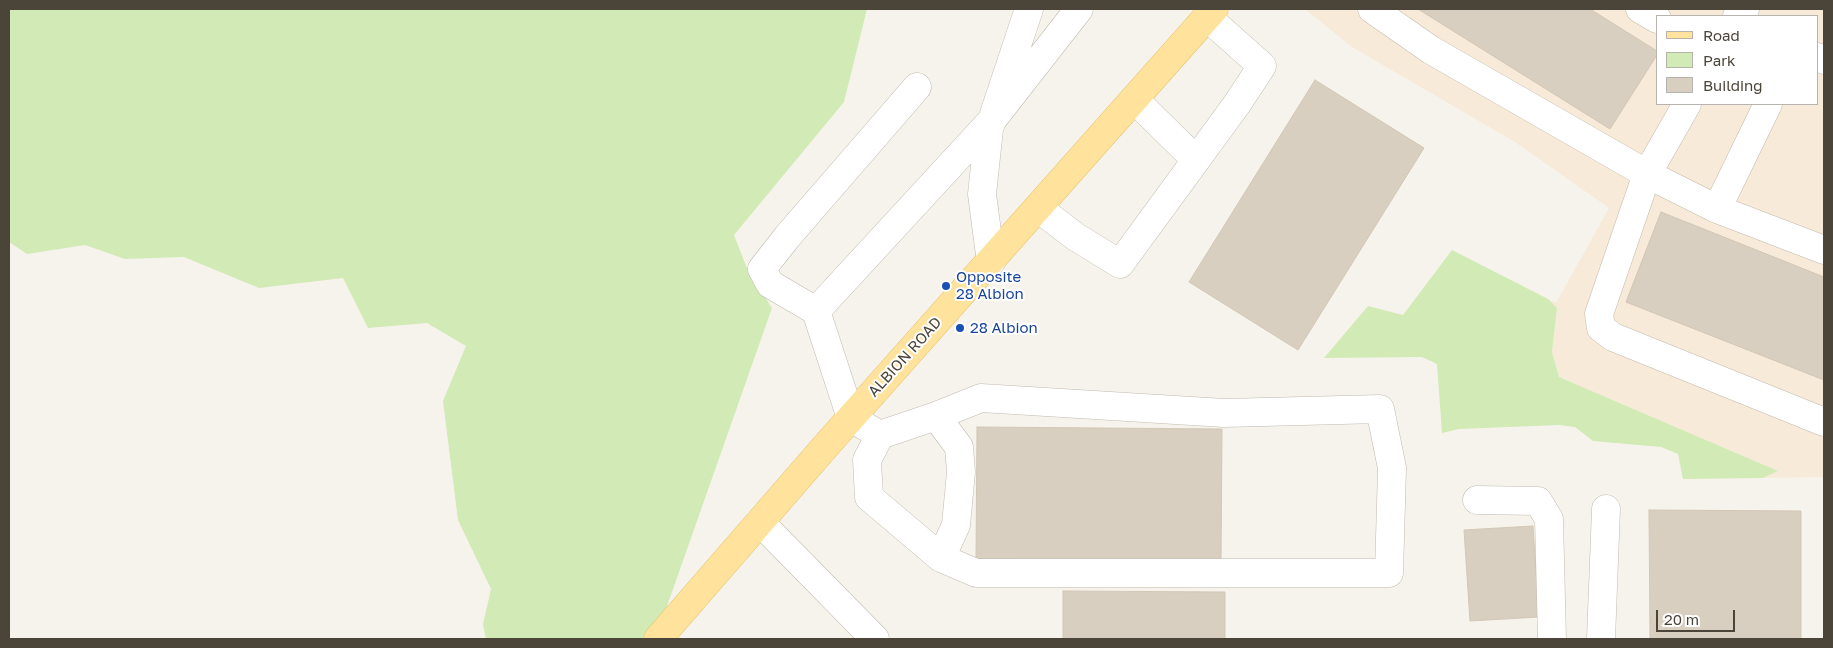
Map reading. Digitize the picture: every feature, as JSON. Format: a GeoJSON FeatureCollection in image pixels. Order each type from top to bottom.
{"type":"FeatureCollection","features":[{"type":"Feature","properties":{"kind":"main road","name":"ALBION ROAD"},"geometry":{"type":"LineString","coordinates":[[658,639],[1210,13]]}},
{"type":"Feature","properties":{"kind":"street"},"geometry":{"type":"LineString","coordinates":[[991,262],[982,194],[989,129],[1029,9]]}},
{"type":"Feature","properties":{"kind":"street"},"geometry":{"type":"LineString","coordinates":[[816,311],[993,118],[1080,9]]}},
{"type":"Feature","properties":{"kind":"street"},"geometry":{"type":"LineString","coordinates":[[1372,9],[1430,50],[1647,174],[1717,208],[1824,250]]}},
{"type":"Feature","properties":{"kind":"street"},"geometry":{"type":"LineString","coordinates":[[1640,9],[1656,18]]}},
{"type":"Feature","properties":{"kind":"street"},"geometry":{"type":"LineString","coordinates":[[1038,208],[1076,237],[1120,264],[1237,104],[1262,66],[1210,13]]}},
{"type":"Feature","properties":{"kind":"street"},"geometry":{"type":"LineString","coordinates":[[880,435],[851,418],[816,311],[770,284],[762,268],[917,87]]}},
{"type":"Feature","properties":{"kind":"street"},"geometry":{"type":"LineString","coordinates":[[1134,99],[1195,159]]}},
{"type":"Feature","properties":{"kind":"street"},"geometry":{"type":"LineString","coordinates":[[1686,105],[1647,174],[1599,314],[1601,328],[1613,338],[1824,422]]}},
{"type":"Feature","properties":{"kind":"street"},"geometry":{"type":"LineString","coordinates":[[1717,208],[1768,105]]}},
{"type":"Feature","properties":{"kind":"street"},"geometry":{"type":"LineString","coordinates":[[981,398],[1224,413],[1380,409],[1392,468],[1389,573],[976,573],[941,558],[870,497],[867,460],[880,435],[981,398]]}},
{"type":"Feature","properties":{"kind":"street"},"geometry":{"type":"LineString","coordinates":[[936,416],[959,447],[961,472],[956,524],[941,558]]}},
{"type":"Feature","properties":{"kind":"street"},"geometry":{"type":"LineString","coordinates":[[1477,500],[1538,501],[1549,519],[1552,639]]}},
{"type":"Feature","properties":{"kind":"street"},"geometry":{"type":"LineString","coordinates":[[1601,639],[1606,509]]}},
{"type":"Feature","properties":{"kind":"street"},"geometry":{"type":"LineString","coordinates":[[760,522],[874,639]]}},
{"type":"Feature","properties":{"kind":"shaded area"},"geometry":{"type":"Polygon","coordinates":[[[1305,9],[1824,9],[1824,477],[1763,478],[1778,471],[1559,377],[1552,352],[1557,308],[1548,299],[1556,303],[1609,208],[1515,142],[1352,47],[1305,9]]]}},
{"type":"Feature","properties":{"kind":"green space"},"geometry":{"type":"Polygon","coordinates":[[[9,9],[867,9],[844,102],[734,235],[748,271],[772,308],[654,639],[486,639],[483,624],[491,589],[458,520],[443,401],[466,346],[427,323],[368,328],[343,278],[259,288],[184,257],[125,259],[85,245],[27,254],[9,242],[9,9]]]}},
{"type":"Feature","properties":{"kind":"green space"},"geometry":{"type":"Polygon","coordinates":[[[1452,250],[1548,299],[1557,308],[1552,352],[1559,377],[1778,471],[1763,478],[1683,479],[1678,454],[1661,447],[1593,441],[1575,427],[1559,425],[1459,429],[1442,433],[1437,364],[1422,357],[1324,358],[1368,306],[1403,315],[1452,250]]]}},
{"type":"Feature","properties":{"kind":"building"},"geometry":{"type":"Polygon","coordinates":[[[1418,9],[1590,9],[1656,50],[1656,57],[1610,129],[1418,9]]]}},
{"type":"Feature","properties":{"kind":"building"},"geometry":{"type":"Polygon","coordinates":[[[1315,80],[1424,148],[1298,350],[1189,282],[1315,80]]]}},
{"type":"Feature","properties":{"kind":"building"},"geometry":{"type":"Polygon","coordinates":[[[1661,212],[1824,277],[1824,380],[1626,302],[1661,212]]]}},
{"type":"Feature","properties":{"kind":"building"},"geometry":{"type":"Polygon","coordinates":[[[977,427],[1222,429],[1221,562],[976,559],[977,427]]]}},
{"type":"Feature","properties":{"kind":"building"},"geometry":{"type":"Polygon","coordinates":[[[1649,510],[1801,511],[1801,639],[1650,639],[1649,510]]]}},
{"type":"Feature","properties":{"kind":"building"},"geometry":{"type":"Polygon","coordinates":[[[1533,526],[1539,617],[1470,621],[1464,530],[1533,526]]]}},
{"type":"Feature","properties":{"kind":"building"},"geometry":{"type":"Polygon","coordinates":[[[1063,591],[1225,592],[1225,639],[1063,639],[1063,591]]]}},
{"type":"Feature","properties":{"kind":"place","name":"Opposite 28 Albion"},"geometry":{"type":"Point","coordinates":[946,286]}},
{"type":"Feature","properties":{"kind":"place","name":"28 Albion"},"geometry":{"type":"Point","coordinates":[960,328]}}]}
